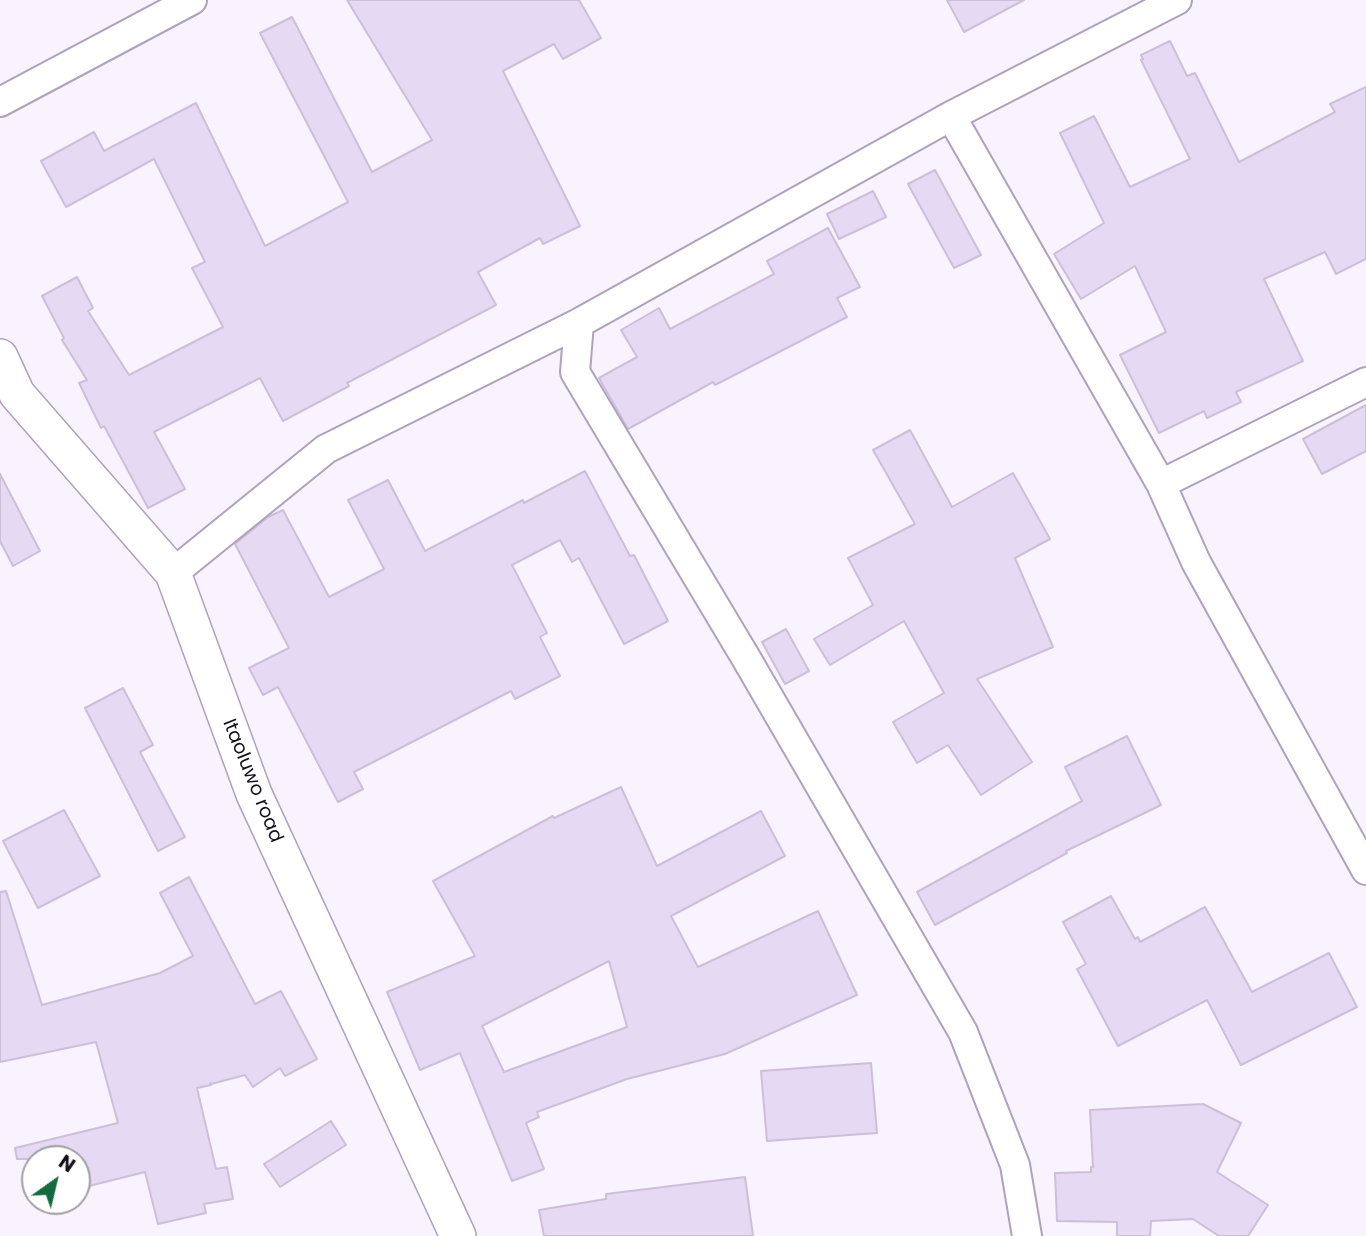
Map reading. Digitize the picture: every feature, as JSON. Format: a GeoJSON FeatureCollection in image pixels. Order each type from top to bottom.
{"type":"FeatureCollection","features":[{"type":"Feature","properties":{"kind":"street"},"geometry":{"type":"LineString","coordinates":[[0,102],[192,0]]}},
{"type":"Feature","properties":{"kind":"street"},"geometry":{"type":"LineString","coordinates":[[173,573],[326,449],[579,323],[951,116],[1177,0]]}},
{"type":"Feature","properties":{"kind":"street"},"geometry":{"type":"LineString","coordinates":[[951,116],[1161,484],[1195,562],[1366,870]]}},
{"type":"Feature","properties":{"kind":"street"},"geometry":{"type":"LineString","coordinates":[[579,323],[575,372],[747,658],[963,1032],[1015,1165],[1027,1236]]}},
{"type":"Feature","properties":{"kind":"street","name":"Itaoluwo road"},"geometry":{"type":"LineString","coordinates":[[0,357],[17,394],[173,573],[254,794],[458,1236]]}},
{"type":"Feature","properties":{"kind":"street"},"geometry":{"type":"LineString","coordinates":[[1161,484],[1366,382]]}},
{"type":"Feature","properties":{"kind":"building"},"geometry":{"type":"Polygon","coordinates":[[[347,0],[579,0],[601,38],[563,59],[554,44],[503,71],[580,226],[543,244],[540,238],[478,272],[496,305],[347,383],[349,386],[283,421],[260,378],[154,432],[185,489],[148,508],[104,426],[101,428],[79,383],[87,380],[62,340],[64,338],[42,296],[77,277],[93,308],[88,311],[129,375],[223,327],[192,268],[205,262],[154,159],[66,207],[41,161],[94,132],[104,151],[196,103],[265,246],[348,202],[260,33],[292,17],[372,172],[432,140],[347,0]]]}},
{"type":"Feature","properties":{"kind":"building"},"geometry":{"type":"Polygon","coordinates":[[[947,0],[1024,0],[964,32],[947,0]]]}},
{"type":"Feature","properties":{"kind":"building"},"geometry":{"type":"Polygon","coordinates":[[[1170,41],[1187,76],[1195,73],[1239,162],[1335,112],[1330,104],[1366,87],[1366,259],[1336,274],[1325,252],[1264,279],[1303,361],[1236,392],[1241,402],[1207,418],[1204,411],[1159,433],[1120,355],[1166,332],[1135,266],[1081,299],[1054,254],[1104,223],[1060,133],[1094,116],[1130,187],[1190,159],[1141,60],[1141,55],[1170,41]]]}},
{"type":"Feature","properties":{"kind":"building"},"geometry":{"type":"Polygon","coordinates":[[[935,170],[981,255],[954,268],[908,184],[935,170]]]}},
{"type":"Feature","properties":{"kind":"building"},"geometry":{"type":"Polygon","coordinates":[[[873,191],[886,217],[839,239],[827,214],[873,191]]]}},
{"type":"Feature","properties":{"kind":"building"},"geometry":{"type":"Polygon","coordinates":[[[828,228],[860,287],[837,298],[847,317],[715,385],[713,382],[628,429],[599,378],[637,357],[621,330],[659,308],[670,329],[774,274],[767,261],[828,228]]]}},
{"type":"Feature","properties":{"kind":"building"},"geometry":{"type":"Polygon","coordinates":[[[1366,405],[1366,451],[1322,474],[1303,439],[1366,405]]]}},
{"type":"Feature","properties":{"kind":"building"},"geometry":{"type":"Polygon","coordinates":[[[910,430],[952,507],[1013,473],[1050,539],[1015,558],[1053,647],[977,679],[1032,762],[981,795],[948,745],[917,763],[893,722],[944,693],[904,621],[830,665],[814,639],[873,605],[848,558],[915,524],[873,450],[910,430]]]}},
{"type":"Feature","properties":{"kind":"building"},"geometry":{"type":"Polygon","coordinates":[[[585,471],[630,556],[634,555],[668,621],[624,644],[579,558],[572,562],[560,540],[512,565],[547,633],[540,637],[560,676],[515,699],[511,691],[354,772],[363,789],[338,802],[278,687],[263,695],[249,668],[289,648],[235,544],[268,517],[283,510],[329,597],[384,569],[348,500],[388,480],[425,551],[585,471]]]}},
{"type":"Feature","properties":{"kind":"building"},"geometry":{"type":"Polygon","coordinates":[[[0,474],[40,551],[13,566],[0,541],[0,474]]]}},
{"type":"Feature","properties":{"kind":"building"},"geometry":{"type":"Polygon","coordinates":[[[786,629],[809,671],[785,684],[762,642],[786,629]]]}},
{"type":"Feature","properties":{"kind":"building"},"geometry":{"type":"Polygon","coordinates":[[[123,688],[153,745],[140,752],[185,837],[158,851],[85,708],[123,688]]]}},
{"type":"Feature","properties":{"kind":"building"},"geometry":{"type":"Polygon","coordinates":[[[1127,736],[1161,805],[1066,851],[1067,853],[935,925],[917,892],[1082,801],[1065,767],[1127,736]]]}},
{"type":"Feature","properties":{"kind":"building"},"geometry":{"type":"Polygon","coordinates":[[[621,787],[657,866],[761,811],[785,856],[671,916],[698,967],[818,911],[857,995],[725,1054],[627,1079],[537,1112],[539,1117],[526,1123],[544,1169],[512,1181],[460,1053],[420,1070],[387,992],[475,956],[433,881],[553,816],[554,818],[621,787]],[[609,961],[482,1026],[504,1072],[627,1027],[609,961]]]}},
{"type":"Feature","properties":{"kind":"building"},"geometry":{"type":"Polygon","coordinates":[[[64,810],[100,876],[38,908],[3,841],[64,810]]]}},
{"type":"Feature","properties":{"kind":"building"},"geometry":{"type":"Polygon","coordinates":[[[189,877],[255,1004],[281,991],[317,1059],[285,1076],[280,1068],[253,1087],[245,1075],[197,1088],[216,1169],[227,1167],[233,1199],[204,1204],[206,1213],[158,1224],[145,1172],[91,1186],[91,1145],[27,1145],[118,1123],[96,1042],[0,1062],[0,892],[6,891],[42,1005],[160,973],[193,956],[160,893],[189,877]]]}},
{"type":"Feature","properties":{"kind":"building"},"geometry":{"type":"Polygon","coordinates":[[[1111,896],[1135,939],[1138,937],[1140,942],[1205,907],[1252,992],[1329,953],[1357,1007],[1241,1065],[1207,1000],[1118,1046],[1077,969],[1086,964],[1063,922],[1111,896]]]}},
{"type":"Feature","properties":{"kind":"building"},"geometry":{"type":"Polygon","coordinates":[[[871,1063],[877,1133],[767,1141],[761,1071],[871,1063]]]}},
{"type":"Feature","properties":{"kind":"building"},"geometry":{"type":"Polygon","coordinates":[[[1203,1104],[1241,1123],[1217,1172],[1268,1205],[1248,1236],[1219,1236],[1193,1219],[1151,1221],[1150,1236],[1117,1236],[1117,1222],[1057,1221],[1055,1173],[1091,1172],[1093,1167],[1090,1110],[1203,1104]]]}},
{"type":"Feature","properties":{"kind":"building"},"geometry":{"type":"Polygon","coordinates":[[[331,1121],[346,1145],[280,1187],[264,1164],[331,1121]]]}},
{"type":"Feature","properties":{"kind":"building"},"geometry":{"type":"Polygon","coordinates":[[[21,1147],[21,1159],[17,1159],[15,1148],[21,1147]]]}},
{"type":"Feature","properties":{"kind":"building"},"geometry":{"type":"Polygon","coordinates":[[[745,1177],[753,1236],[544,1236],[539,1210],[606,1199],[606,1194],[745,1177]]]}}]}
